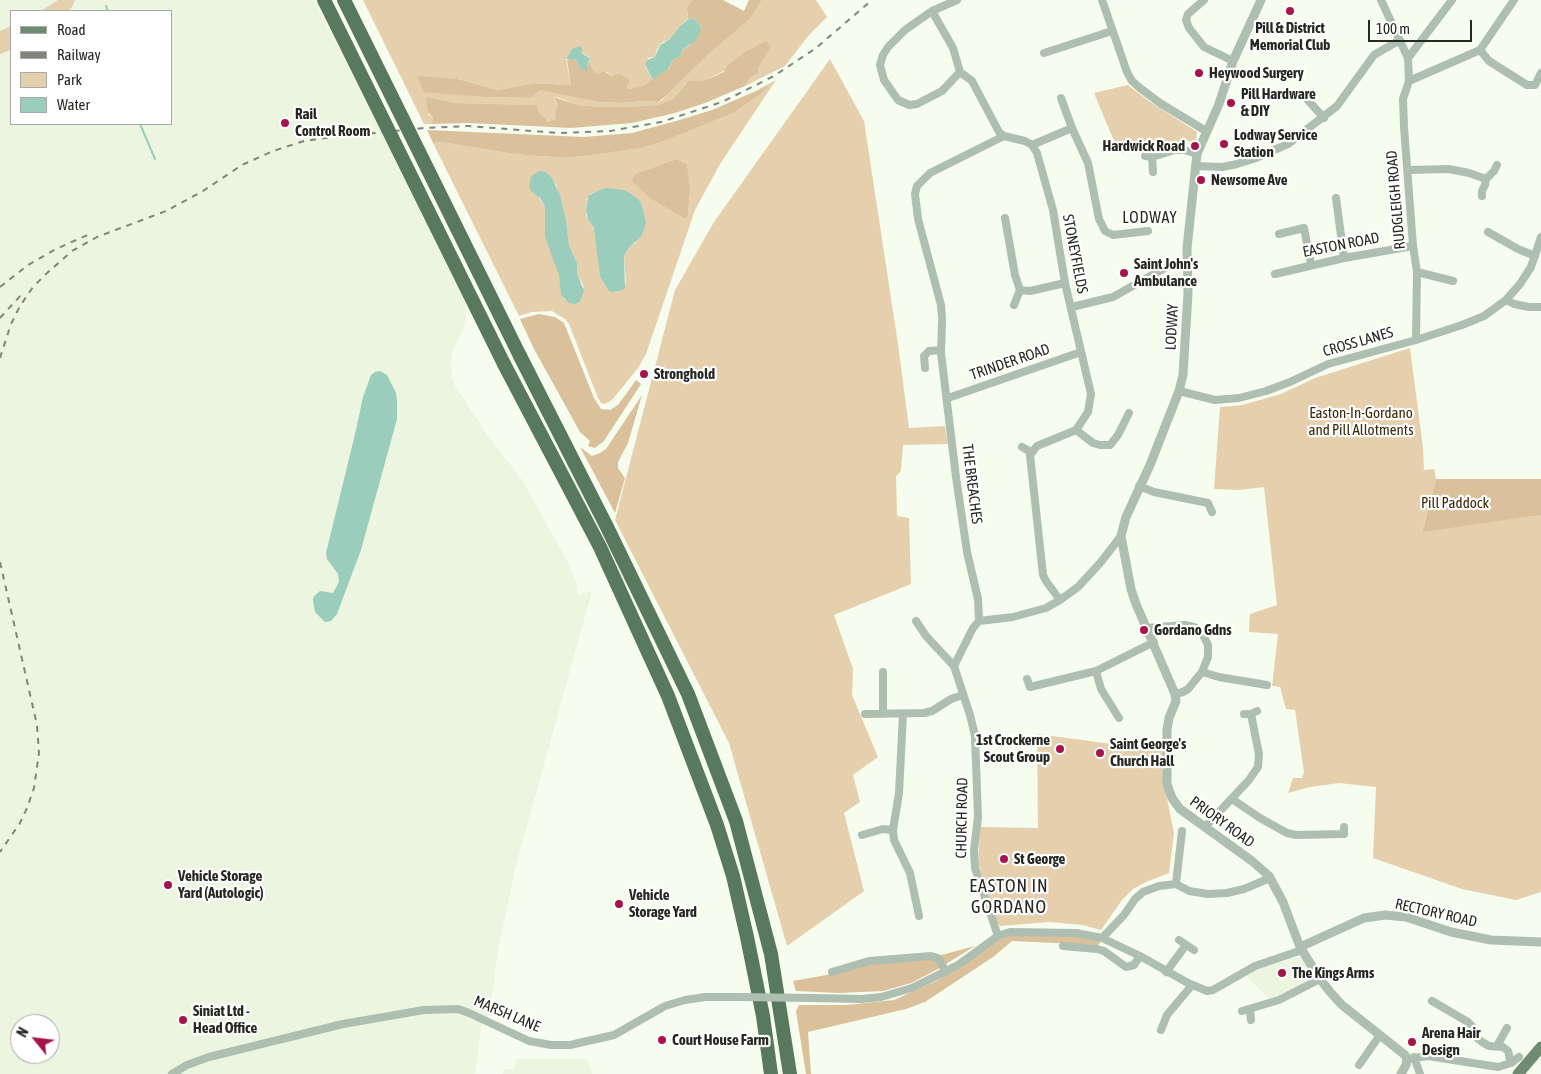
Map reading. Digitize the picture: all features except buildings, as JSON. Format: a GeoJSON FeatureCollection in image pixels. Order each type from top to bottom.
{"type":"FeatureCollection","features":[{"type":"Feature","properties":{"kind":"highway"},"geometry":{"type":"LineString","coordinates":[[324,0],[504,364],[600,548],[668,696],[717,825],[733,876],[763,1016],[772,1074]]}},
{"type":"Feature","properties":{"kind":"highway"},"geometry":{"type":"LineString","coordinates":[[344,0],[607,527],[688,694],[736,821],[771,954],[790,1074]]}},
{"type":"Feature","properties":{"kind":"highway"},"geometry":{"type":"LineString","coordinates":[[763,1016],[766,1074]]}},
{"type":"Feature","properties":{"kind":"main road"},"geometry":{"type":"LineString","coordinates":[[1518,1074],[1541,1047]]}},
{"type":"Feature","properties":{"kind":"street"},"geometry":{"type":"LineString","coordinates":[[957,0],[932,11],[905,30],[888,47],[880,65],[884,80],[898,100],[909,106],[942,91],[960,72]]}},
{"type":"Feature","properties":{"kind":"street"},"geometry":{"type":"LineString","coordinates":[[1102,0],[1127,72],[1135,84],[1160,103],[1206,131]]}},
{"type":"Feature","properties":{"kind":"street"},"geometry":{"type":"LineString","coordinates":[[1204,0],[1188,14],[1186,20],[1188,28],[1204,47],[1233,61]]}},
{"type":"Feature","properties":{"kind":"street","name":"LODWAY"},"geometry":{"type":"LineString","coordinates":[[1122,536],[1126,518],[1150,464],[1179,391],[1183,375],[1188,293],[1188,234],[1197,154],[1219,104],[1233,61],[1261,0]]}},
{"type":"Feature","properties":{"kind":"street"},"geometry":{"type":"LineString","coordinates":[[1381,0],[1408,58],[1452,0]]}},
{"type":"Feature","properties":{"kind":"street"},"geometry":{"type":"LineString","coordinates":[[1409,81],[1480,50],[1514,0]]}},
{"type":"Feature","properties":{"kind":"street"},"geometry":{"type":"LineString","coordinates":[[932,11],[953,48],[960,72],[972,81],[999,132],[1004,136],[1022,139],[1032,145],[1072,128]]}},
{"type":"Feature","properties":{"kind":"street"},"geometry":{"type":"LineString","coordinates":[[1044,53],[1112,31]]}},
{"type":"Feature","properties":{"kind":"street"},"geometry":{"type":"LineString","coordinates":[[1195,166],[1222,167],[1256,158],[1288,144],[1324,118],[1337,106],[1374,55],[1400,40]]}},
{"type":"Feature","properties":{"kind":"street"},"geometry":{"type":"LineString","coordinates":[[1480,50],[1489,61],[1527,85],[1535,85],[1541,74]]}},
{"type":"Feature","properties":{"kind":"street","name":"RUDGLEIGH ROAD"},"geometry":{"type":"LineString","coordinates":[[1408,58],[1409,81],[1404,99],[1413,246],[1417,272],[1416,340]]}},
{"type":"Feature","properties":{"kind":"street"},"geometry":{"type":"LineString","coordinates":[[1061,98],[1088,163],[1102,226],[1108,234],[1113,235],[1148,231]]}},
{"type":"Feature","properties":{"kind":"street"},"geometry":{"type":"LineString","coordinates":[[1306,98],[1324,118]]}},
{"type":"Feature","properties":{"kind":"street","name":"THE BREACHES"},"geometry":{"type":"LineString","coordinates":[[979,621],[978,599],[966,552],[956,477],[941,350],[941,304],[918,219],[915,194],[917,186],[930,173],[1004,136]]}},
{"type":"Feature","properties":{"kind":"street","name":"STONEYFIELDS"},"geometry":{"type":"LineString","coordinates":[[1032,145],[1038,153],[1053,210],[1066,283],[1092,394],[1088,412],[1076,430]]}},
{"type":"Feature","properties":{"kind":"street"},"geometry":{"type":"LineString","coordinates":[[1153,172],[1149,156],[1175,150],[1185,150],[1197,154]]}},
{"type":"Feature","properties":{"kind":"street"},"geometry":{"type":"LineString","coordinates":[[1482,196],[1486,179],[1494,172],[1497,165]]}},
{"type":"Feature","properties":{"kind":"street"},"geometry":{"type":"LineString","coordinates":[[1408,170],[1449,169],[1486,179]]}},
{"type":"Feature","properties":{"kind":"street"},"geometry":{"type":"LineString","coordinates":[[1336,198],[1344,258]]}},
{"type":"Feature","properties":{"kind":"street"},"geometry":{"type":"LineString","coordinates":[[1005,218],[1015,275],[1020,290],[1014,305]]}},
{"type":"Feature","properties":{"kind":"street"},"geometry":{"type":"LineString","coordinates":[[1138,223],[1139,232]]}},
{"type":"Feature","properties":{"kind":"street"},"geometry":{"type":"LineString","coordinates":[[1279,234],[1304,228],[1311,264]]}},
{"type":"Feature","properties":{"kind":"street"},"geometry":{"type":"LineString","coordinates":[[1488,232],[1535,256]]}},
{"type":"Feature","properties":{"kind":"street","name":"CROSS LANES"},"geometry":{"type":"LineString","coordinates":[[1179,391],[1215,400],[1240,398],[1266,392],[1328,364],[1416,340],[1484,316],[1506,300],[1520,284],[1531,267],[1541,237]]}},
{"type":"Feature","properties":{"kind":"street","name":"EASTON ROAD"},"geometry":{"type":"LineString","coordinates":[[1275,274],[1311,264],[1413,246]]}},
{"type":"Feature","properties":{"kind":"street"},"geometry":{"type":"LineString","coordinates":[[1072,307],[1113,297],[1170,265],[1187,263]]}},
{"type":"Feature","properties":{"kind":"street"},"geometry":{"type":"LineString","coordinates":[[1417,272],[1453,281]]}},
{"type":"Feature","properties":{"kind":"street"},"geometry":{"type":"LineString","coordinates":[[1020,290],[1030,291],[1066,283]]}},
{"type":"Feature","properties":{"kind":"street"},"geometry":{"type":"LineString","coordinates":[[1506,300],[1514,304],[1541,307]]}},
{"type":"Feature","properties":{"kind":"street"},"geometry":{"type":"LineString","coordinates":[[925,368],[924,356],[929,351],[941,350]]}},
{"type":"Feature","properties":{"kind":"street","name":"TRINDER ROAD"},"geometry":{"type":"LineString","coordinates":[[948,398],[1081,352]]}},
{"type":"Feature","properties":{"kind":"street"},"geometry":{"type":"LineString","coordinates":[[1060,600],[1046,581],[1044,575],[1029,462],[1031,452],[1037,446],[1076,430],[1093,443],[1110,445],[1118,435],[1129,413]]}},
{"type":"Feature","properties":{"kind":"street"},"geometry":{"type":"LineString","coordinates":[[1022,447],[1031,452]]}},
{"type":"Feature","properties":{"kind":"street"},"geometry":{"type":"LineString","coordinates":[[1139,486],[1154,492],[1211,500],[1212,512]]}},
{"type":"Feature","properties":{"kind":"street"},"geometry":{"type":"LineString","coordinates":[[916,621],[926,636],[954,666],[973,628],[979,621],[1013,616],[1046,608],[1060,600],[1078,586],[1122,536]]}},
{"type":"Feature","properties":{"kind":"street"},"geometry":{"type":"LineString","coordinates":[[1122,536],[1131,589],[1147,628],[1154,642],[1175,694],[1188,689],[1202,672],[1208,657],[1208,645],[1201,631],[1185,625],[1147,628]]}},
{"type":"Feature","properties":{"kind":"street"},"geometry":{"type":"LineString","coordinates":[[1027,678],[1029,691],[1096,671],[1154,642]]}},
{"type":"Feature","properties":{"kind":"street","name":"CHURCH ROAD"},"geometry":{"type":"LineString","coordinates":[[954,666],[975,736],[978,817],[974,850],[975,868],[998,936]]}},
{"type":"Feature","properties":{"kind":"street"},"geometry":{"type":"LineString","coordinates":[[1096,671],[1101,689],[1115,716]]}},
{"type":"Feature","properties":{"kind":"street"},"geometry":{"type":"LineString","coordinates":[[883,672],[883,714]]}},
{"type":"Feature","properties":{"kind":"street"},"geometry":{"type":"LineString","coordinates":[[1202,672],[1219,677],[1267,685]]}},
{"type":"Feature","properties":{"kind":"street","name":"PRIORY ROAD"},"geometry":{"type":"LineString","coordinates":[[1175,694],[1176,701],[1167,728],[1168,784],[1175,804],[1252,861],[1270,878],[1283,902],[1301,949],[1320,979],[1342,1005],[1411,1058]]}},
{"type":"Feature","properties":{"kind":"street"},"geometry":{"type":"LineString","coordinates":[[865,714],[903,714],[932,711],[945,702],[963,695]]}},
{"type":"Feature","properties":{"kind":"street"},"geometry":{"type":"LineString","coordinates":[[1206,826],[1232,799],[1258,767],[1259,754],[1251,713]]}},
{"type":"Feature","properties":{"kind":"street"},"geometry":{"type":"LineString","coordinates":[[903,714],[897,803],[893,830],[894,840],[910,873],[919,916]]}},
{"type":"Feature","properties":{"kind":"street"},"geometry":{"type":"LineString","coordinates":[[1232,799],[1287,833],[1296,835],[1345,834]]}},
{"type":"Feature","properties":{"kind":"street"},"geometry":{"type":"LineString","coordinates":[[888,802],[897,803]]}},
{"type":"Feature","properties":{"kind":"street"},"geometry":{"type":"LineString","coordinates":[[862,835],[883,829],[893,830]]}},
{"type":"Feature","properties":{"kind":"street"},"geometry":{"type":"LineString","coordinates":[[1176,884],[1182,831]]}},
{"type":"Feature","properties":{"kind":"street"},"geometry":{"type":"LineString","coordinates":[[873,832],[875,841]]}},
{"type":"Feature","properties":{"kind":"street"},"geometry":{"type":"LineString","coordinates":[[1102,938],[1124,915],[1135,899],[1143,892],[1158,886],[1176,884],[1190,891],[1208,894],[1227,893],[1270,878]]}},
{"type":"Feature","properties":{"kind":"street"},"geometry":{"type":"LineString","coordinates":[[908,908],[917,906]]}},
{"type":"Feature","properties":{"kind":"street","name":"RECTORY ROAD"},"geometry":{"type":"LineString","coordinates":[[1301,949],[1364,918],[1385,915],[1406,917],[1451,932],[1491,940],[1541,942]]}},
{"type":"Feature","properties":{"kind":"street"},"geometry":{"type":"LineString","coordinates":[[998,936],[1010,932],[1039,932],[1076,933],[1102,938],[1140,956],[1166,972],[1208,991],[1255,966],[1301,949]]}},
{"type":"Feature","properties":{"kind":"street","name":"MARSH LANE"},"geometry":{"type":"LineString","coordinates":[[172,1074],[187,1065],[208,1057],[343,1024],[415,1011],[458,1009],[529,1041],[551,1045],[570,1045],[614,1035],[665,1006],[685,1000],[705,997],[838,1000],[882,997],[912,988],[946,972],[998,936]]}},
{"type":"Feature","properties":{"kind":"street"},"geometry":{"type":"LineString","coordinates":[[1179,940],[1194,950]]}},
{"type":"Feature","properties":{"kind":"street"},"geometry":{"type":"LineString","coordinates":[[1166,972],[1186,945]]}},
{"type":"Feature","properties":{"kind":"street"},"geometry":{"type":"LineString","coordinates":[[1066,948],[1097,948],[1126,967],[1134,965],[1140,956]]}},
{"type":"Feature","properties":{"kind":"street"},"geometry":{"type":"LineString","coordinates":[[832,972],[869,960],[931,956],[938,958],[946,972]]}},
{"type":"Feature","properties":{"kind":"street"},"geometry":{"type":"LineString","coordinates":[[1251,1020],[1246,1010],[1279,1000],[1320,979]]}},
{"type":"Feature","properties":{"kind":"street"},"geometry":{"type":"LineString","coordinates":[[1160,1030],[1167,1015],[1192,985]]}},
{"type":"Feature","properties":{"kind":"street"},"geometry":{"type":"LineString","coordinates":[[1432,1001],[1468,1022],[1482,1042],[1508,1050],[1511,1062]]}},
{"type":"Feature","properties":{"kind":"street"},"geometry":{"type":"LineString","coordinates":[[1497,1046],[1507,1028]]}},
{"type":"Feature","properties":{"kind":"street"},"geometry":{"type":"LineString","coordinates":[[1359,1061],[1380,1035]]}},
{"type":"Feature","properties":{"kind":"street"},"geometry":{"type":"LineString","coordinates":[[1401,1074],[1411,1058],[1428,1056],[1498,1067],[1511,1062],[1519,1056]]}},
{"type":"Feature","properties":{"kind":"street"},"geometry":{"type":"LineString","coordinates":[[1411,1058],[1420,1074]]}},
{"type":"Feature","properties":{"kind":"shaded area"},"geometry":{"type":"Polygon","coordinates":[[[0,0],[314,0],[464,296],[467,312],[464,327],[453,351],[451,363],[455,386],[486,433],[522,480],[566,559],[576,582],[578,595],[592,591],[515,869],[498,951],[488,1023],[482,1021],[475,1074],[0,1074],[0,0]]]}},
{"type":"Feature","properties":{"kind":"shaded area"},"geometry":{"type":"Polygon","coordinates":[[[1298,957],[1304,960],[1314,974],[1297,987],[1270,999],[1246,976],[1260,968],[1298,957]]]}},
{"type":"Feature","properties":{"kind":"shaded area"},"geometry":{"type":"Polygon","coordinates":[[[516,1059],[587,1059],[592,1074],[503,1074],[504,1069],[515,1069],[516,1059]]]}},
{"type":"Feature","properties":{"kind":"green space"},"geometry":{"type":"Polygon","coordinates":[[[58,0],[75,0],[69,10],[43,10],[58,0]]]}},
{"type":"Feature","properties":{"kind":"green space"},"geometry":{"type":"Polygon","coordinates":[[[363,0],[692,0],[687,12],[688,19],[670,39],[661,43],[655,57],[648,58],[645,66],[654,79],[644,86],[628,89],[627,85],[615,75],[611,76],[607,72],[598,74],[589,62],[591,60],[589,57],[576,49],[572,49],[566,59],[571,85],[534,83],[498,90],[458,79],[457,94],[529,98],[536,91],[548,90],[599,102],[622,103],[658,102],[662,100],[710,53],[750,19],[762,0],[816,0],[827,17],[809,35],[785,66],[745,86],[750,78],[759,73],[758,68],[771,47],[706,80],[686,83],[674,98],[658,105],[600,107],[578,105],[557,97],[554,98],[558,106],[556,119],[547,122],[535,105],[457,103],[428,97],[429,115],[434,119],[432,124],[424,124],[363,0]]]}},
{"type":"Feature","properties":{"kind":"green space"},"geometry":{"type":"Polygon","coordinates":[[[692,0],[723,0],[744,11],[749,0],[762,0],[750,19],[710,53],[658,102],[599,102],[541,90],[529,98],[485,97],[424,92],[417,76],[458,79],[498,90],[534,83],[571,85],[567,60],[572,58],[576,60],[580,67],[588,68],[587,64],[589,62],[598,74],[604,71],[611,76],[619,74],[630,80],[627,86],[628,89],[643,86],[669,68],[673,60],[681,56],[682,50],[690,45],[701,27],[696,20],[688,19],[687,8],[692,0]]]}},
{"type":"Feature","properties":{"kind":"green space"},"geometry":{"type":"Polygon","coordinates":[[[10,26],[10,50],[0,54],[0,31],[10,26]]]}},
{"type":"Feature","properties":{"kind":"green space"},"geometry":{"type":"Polygon","coordinates":[[[766,41],[771,47],[758,68],[759,73],[750,78],[745,86],[675,113],[632,123],[571,128],[468,123],[432,124],[433,118],[428,112],[426,99],[428,97],[457,103],[536,105],[540,114],[546,118],[547,122],[556,119],[555,113],[558,106],[554,97],[578,105],[600,107],[658,105],[674,98],[688,81],[706,80],[724,72],[726,67],[745,52],[766,41]]]}},
{"type":"Feature","properties":{"kind":"green space"},"geometry":{"type":"Polygon","coordinates":[[[830,59],[864,121],[909,428],[945,426],[948,444],[903,445],[901,471],[896,476],[897,516],[909,518],[911,584],[834,615],[853,669],[852,695],[878,757],[853,775],[860,802],[844,813],[864,891],[787,946],[729,743],[615,520],[675,290],[714,222],[830,59]]]}},
{"type":"Feature","properties":{"kind":"green space"},"geometry":{"type":"Polygon","coordinates":[[[776,80],[720,164],[695,210],[646,354],[638,368],[612,400],[605,404],[601,403],[569,324],[565,319],[552,311],[532,312],[519,316],[433,143],[441,142],[514,154],[565,158],[642,148],[662,142],[734,113],[769,86],[759,89],[776,80]],[[676,159],[635,174],[688,214],[690,192],[676,159]],[[556,184],[537,195],[545,207],[560,278],[561,293],[565,300],[584,287],[577,273],[577,263],[569,245],[566,220],[556,184]],[[606,188],[592,193],[587,198],[586,215],[626,285],[624,256],[627,250],[636,242],[606,188]]]}},
{"type":"Feature","properties":{"kind":"green space"},"geometry":{"type":"Polygon","coordinates":[[[770,85],[761,94],[734,113],[662,142],[642,148],[598,154],[565,158],[514,154],[441,142],[433,143],[427,130],[584,137],[632,133],[712,110],[770,85]]]}},
{"type":"Feature","properties":{"kind":"green space"},"geometry":{"type":"Polygon","coordinates":[[[1128,85],[1197,132],[1196,142],[1193,144],[1189,141],[1148,153],[1119,153],[1094,93],[1128,85]]]}},
{"type":"Feature","properties":{"kind":"green space"},"geometry":{"type":"Polygon","coordinates":[[[676,159],[687,165],[690,192],[686,219],[650,198],[632,181],[635,174],[676,159]]]}},
{"type":"Feature","properties":{"kind":"green space"},"geometry":{"type":"Polygon","coordinates":[[[539,314],[555,317],[564,323],[594,398],[601,409],[610,410],[618,405],[636,380],[641,384],[604,441],[595,448],[588,446],[590,441],[580,432],[534,349],[520,319],[539,314]]]}},
{"type":"Feature","properties":{"kind":"green space","name":"Easton-In-Gordano and Pill Allotments"},"geometry":{"type":"Polygon","coordinates":[[[1410,348],[1423,448],[1424,470],[1434,469],[1436,479],[1422,531],[1541,515],[1541,892],[1516,900],[1462,889],[1373,858],[1376,787],[1339,783],[1310,787],[1288,793],[1293,778],[1302,778],[1304,772],[1295,710],[1286,709],[1280,687],[1272,686],[1278,634],[1249,632],[1250,614],[1277,605],[1264,487],[1239,490],[1214,489],[1220,407],[1242,405],[1281,394],[1315,378],[1410,348]]]}},
{"type":"Feature","properties":{"kind":"green space"},"geometry":{"type":"Polygon","coordinates":[[[642,395],[628,443],[618,462],[618,468],[625,478],[615,513],[580,447],[592,456],[606,449],[642,395]]]}},
{"type":"Feature","properties":{"kind":"green space","name":"Pill Paddock"},"geometry":{"type":"Polygon","coordinates":[[[1436,479],[1541,479],[1541,515],[1422,532],[1436,479]]]}},
{"type":"Feature","properties":{"kind":"green space"},"geometry":{"type":"Polygon","coordinates":[[[1037,734],[1164,751],[1166,793],[1174,833],[1169,873],[1133,889],[1122,900],[1101,930],[1083,925],[1049,922],[1000,926],[997,922],[978,863],[980,827],[1038,828],[1037,734]]]}},
{"type":"Feature","properties":{"kind":"green space"},"geometry":{"type":"Polygon","coordinates":[[[1012,935],[1075,935],[1100,939],[1100,943],[1098,945],[1012,941],[993,957],[925,1002],[906,1009],[808,1032],[811,1074],[806,1074],[796,1011],[799,1005],[846,1005],[894,1000],[936,981],[1004,937],[1012,935]]]}},
{"type":"Feature","properties":{"kind":"green space"},"geometry":{"type":"Polygon","coordinates":[[[975,946],[911,983],[883,991],[839,993],[796,991],[793,981],[832,974],[869,962],[930,958],[975,946]]]}},
{"type":"Feature","properties":{"kind":"water"},"geometry":{"type":"Polygon","coordinates":[[[690,18],[696,20],[701,27],[696,40],[682,50],[681,56],[673,60],[668,69],[654,79],[652,78],[645,65],[647,60],[655,57],[660,45],[670,39],[680,26],[690,18]]]}},
{"type":"Feature","properties":{"kind":"water"},"geometry":{"type":"Polygon","coordinates":[[[579,46],[582,48],[581,52],[591,59],[587,64],[588,68],[586,71],[581,69],[575,59],[566,59],[572,49],[579,46]]]}},
{"type":"Feature","properties":{"kind":"water"},"geometry":{"type":"Polygon","coordinates":[[[539,171],[546,172],[552,178],[560,195],[569,245],[577,263],[577,273],[584,291],[580,301],[575,304],[569,303],[561,295],[559,275],[545,237],[545,207],[540,198],[529,187],[531,176],[539,171]]]}},
{"type":"Feature","properties":{"kind":"water"},"geometry":{"type":"Polygon","coordinates":[[[606,188],[624,190],[636,197],[641,203],[646,222],[642,235],[627,250],[624,256],[625,287],[623,290],[612,292],[609,291],[600,276],[594,228],[588,219],[586,211],[588,196],[606,188]]]}},
{"type":"Feature","properties":{"kind":"water"},"geometry":{"type":"Polygon","coordinates":[[[380,371],[387,375],[396,393],[397,419],[361,550],[337,614],[331,621],[325,622],[315,612],[313,600],[314,596],[320,591],[333,593],[339,582],[338,574],[327,559],[326,553],[363,397],[371,375],[380,371]]]}},
{"type":"Feature","properties":{"kind":"waterway"},"geometry":{"type":"LineString","coordinates":[[106,6],[108,10]]}},
{"type":"Feature","properties":{"kind":"waterway"},"geometry":{"type":"LineString","coordinates":[[140,125],[155,159]]}},
{"type":"Feature","properties":{"kind":"railway"},"geometry":{"type":"LineString","coordinates":[[0,358],[11,324],[20,306],[33,287],[72,251],[97,237],[166,211],[203,191],[242,165],[273,151],[304,141],[424,128],[468,126],[558,133],[610,131],[661,122],[722,102],[774,76],[816,48],[872,0]]}},
{"type":"Feature","properties":{"kind":"railway"},"geometry":{"type":"LineString","coordinates":[[0,287],[28,265],[56,249],[92,233]]}},
{"type":"Feature","properties":{"kind":"railway"},"geometry":{"type":"LineString","coordinates":[[0,318],[22,294]]}},
{"type":"Feature","properties":{"kind":"railway"},"geometry":{"type":"LineString","coordinates":[[0,562],[37,725],[39,753],[34,788],[27,808],[20,823],[0,852]]}},
{"type":"Feature","properties":{"kind":"place","name":"Pill & District Memorial Club"},"geometry":{"type":"Point","coordinates":[1290,11]}},
{"type":"Feature","properties":{"kind":"place","name":"Heywood Surgery"},"geometry":{"type":"Point","coordinates":[1199,73]}},
{"type":"Feature","properties":{"kind":"place","name":"Pill Hardware & DIY"},"geometry":{"type":"Point","coordinates":[1231,103]}},
{"type":"Feature","properties":{"kind":"place","name":"Rail Control Room"},"geometry":{"type":"Point","coordinates":[285,123]}},
{"type":"Feature","properties":{"kind":"place","name":"Lodway Service Station"},"geometry":{"type":"Point","coordinates":[1224,144]}},
{"type":"Feature","properties":{"kind":"place","name":"Hardwick Road"},"geometry":{"type":"Point","coordinates":[1195,146]}},
{"type":"Feature","properties":{"kind":"place","name":"Newsome Ave"},"geometry":{"type":"Point","coordinates":[1201,180]}},
{"type":"Feature","properties":{"kind":"place","name":"Saint John's Ambulance"},"geometry":{"type":"Point","coordinates":[1124,273]}},
{"type":"Feature","properties":{"kind":"place","name":"Stronghold"},"geometry":{"type":"Point","coordinates":[644,374]}},
{"type":"Feature","properties":{"kind":"place","name":"Gordano Gdns"},"geometry":{"type":"Point","coordinates":[1144,630]}},
{"type":"Feature","properties":{"kind":"place","name":"1st Crockerne Scout Group"},"geometry":{"type":"Point","coordinates":[1060,749]}},
{"type":"Feature","properties":{"kind":"place","name":"Saint George's Church Hall"},"geometry":{"type":"Point","coordinates":[1100,753]}},
{"type":"Feature","properties":{"kind":"place","name":"St George"},"geometry":{"type":"Point","coordinates":[1004,859]}},
{"type":"Feature","properties":{"kind":"place","name":"Vehicle Storage Yard (Autologic)"},"geometry":{"type":"Point","coordinates":[168,885]}},
{"type":"Feature","properties":{"kind":"place","name":"Vehicle Storage Yard"},"geometry":{"type":"Point","coordinates":[619,904]}},
{"type":"Feature","properties":{"kind":"place","name":"The Kings Arms"},"geometry":{"type":"Point","coordinates":[1282,973]}},
{"type":"Feature","properties":{"kind":"place","name":"Siniat Ltd - Head Office"},"geometry":{"type":"Point","coordinates":[183,1020]}},
{"type":"Feature","properties":{"kind":"place","name":"Court House Farm"},"geometry":{"type":"Point","coordinates":[662,1040]}},
{"type":"Feature","properties":{"kind":"place","name":"Arena Hair Design"},"geometry":{"type":"Point","coordinates":[1412,1042]}},
{"type":"Feature","properties":{"kind":"district","name":"LODWAY"},"geometry":{"type":"Point","coordinates":[1150,218]}},
{"type":"Feature","properties":{"kind":"district","name":"EASTON IN GORDANO"},"geometry":{"type":"Point","coordinates":[1009,896]}}]}
